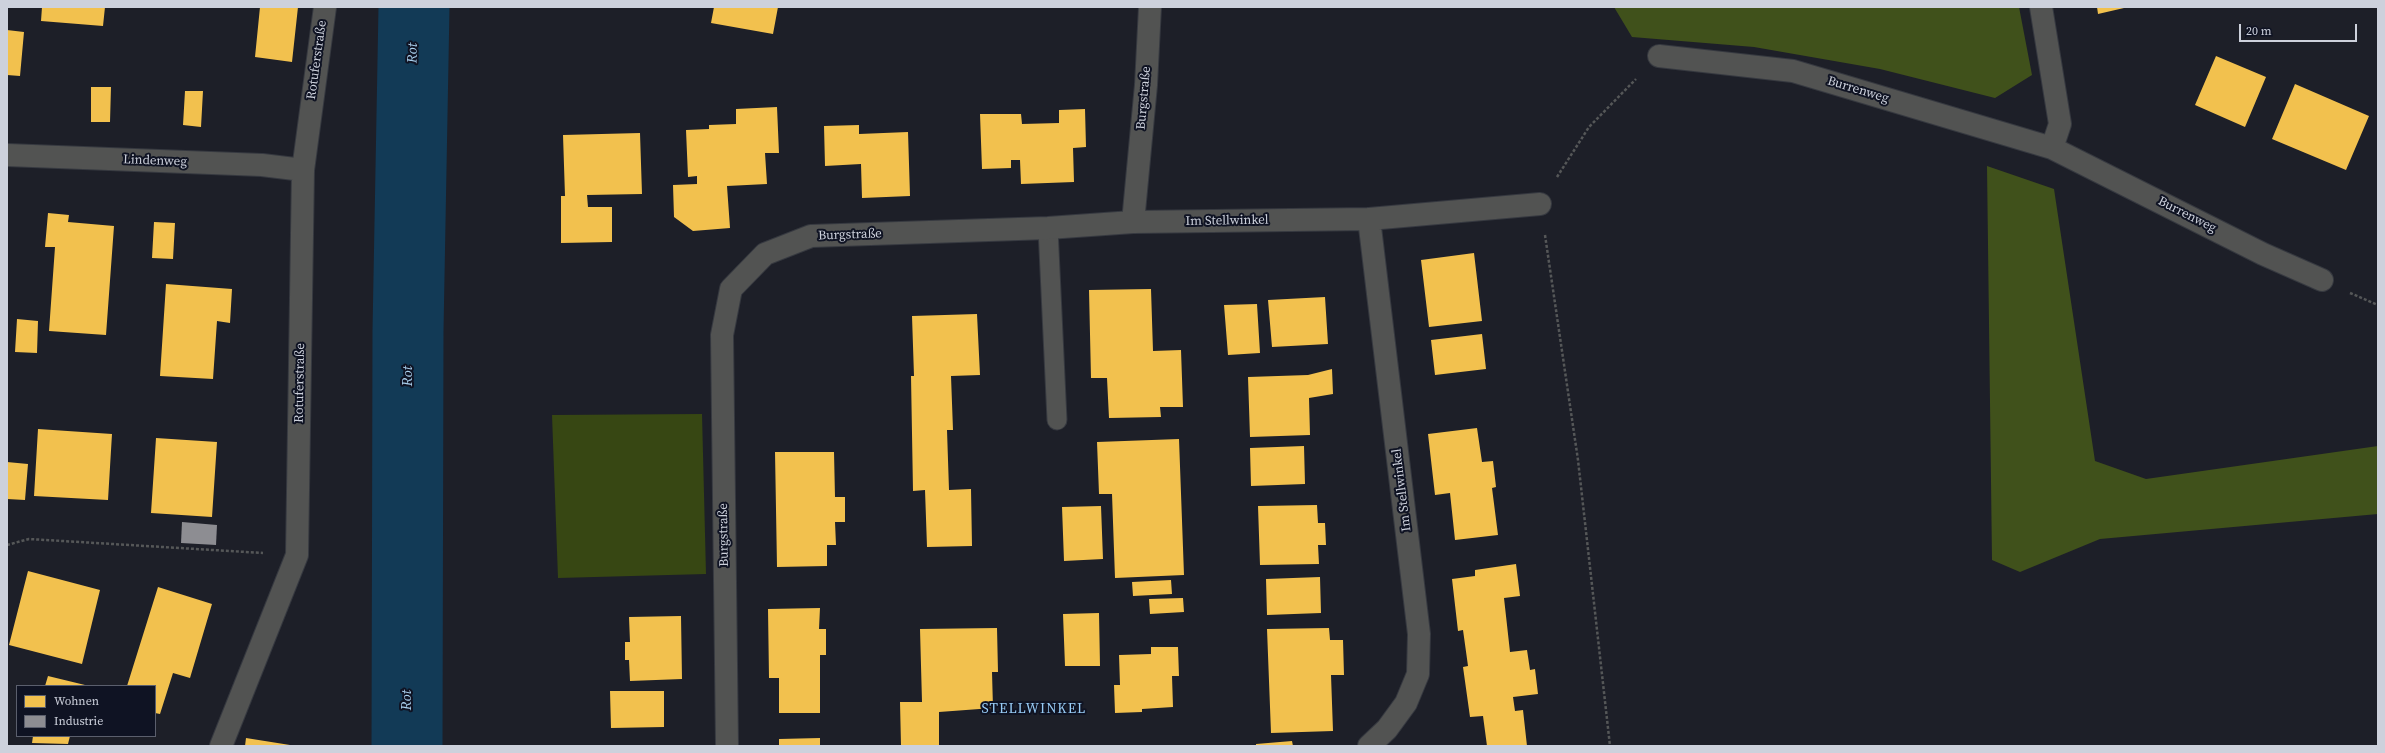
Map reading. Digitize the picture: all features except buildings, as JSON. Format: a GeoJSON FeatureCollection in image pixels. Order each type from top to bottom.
{"type":"FeatureCollection","features":[{"type":"Feature","properties":{"kind":"street","name":"Rotuferstraße"},"geometry":{"type":"LineString","coordinates":[[220,746],[297,555],[303,170],[324,7]]}},
{"type":"Feature","properties":{"kind":"street","name":"Burgstraße"},"geometry":{"type":"LineString","coordinates":[[727,746],[722,335],[731,289],[765,254],[811,236],[1048,228],[1133,222],[1146,85],[1150,7]]}},
{"type":"Feature","properties":{"kind":"street"},"geometry":{"type":"LineString","coordinates":[[2040,7],[2060,124],[2052,148]]}},
{"type":"Feature","properties":{"kind":"street","name":"Burrenweg"},"geometry":{"type":"LineString","coordinates":[[1659,56],[1793,71],[2052,148],[2263,254],[2322,280]]}},
{"type":"Feature","properties":{"kind":"street","name":"Lindenweg"},"geometry":{"type":"LineString","coordinates":[[7,155],[262,165],[303,170]]}},
{"type":"Feature","properties":{"kind":"street","name":"Im Stellwinkel"},"geometry":{"type":"LineString","coordinates":[[1133,222],[1369,219],[1540,204]]}},
{"type":"Feature","properties":{"kind":"street","name":"Im Stellwinkel"},"geometry":{"type":"LineString","coordinates":[[1369,219],[1419,634],[1418,674],[1406,703],[1387,729],[1369,746]]}},
{"type":"Feature","properties":{"kind":"lane"},"geometry":{"type":"LineString","coordinates":[[1048,228],[1057,420]]}},
{"type":"Feature","properties":{"kind":"path"},"geometry":{"type":"LineString","coordinates":[[1610,746],[1578,460],[1540,204],[1588,127],[1659,56]]}},
{"type":"Feature","properties":{"kind":"path"},"geometry":{"type":"LineString","coordinates":[[7,545],[29,539],[297,555]]}},
{"type":"Feature","properties":{"kind":"green space"},"geometry":{"type":"Polygon","coordinates":[[[1614,7],[2019,7],[2032,75],[1995,98],[1880,69],[1754,47],[1632,37],[1614,7]]]}},
{"type":"Feature","properties":{"kind":"green space"},"geometry":{"type":"Polygon","coordinates":[[[1987,166],[2054,189],[2095,461],[2146,479],[2378,446],[2378,514],[2100,539],[2020,572],[1992,560],[1987,166]]]}},
{"type":"Feature","properties":{"kind":"green space"},"geometry":{"type":"Polygon","coordinates":[[[702,414],[706,574],[558,578],[552,415],[702,414]]]}},
{"type":"Feature","properties":{"kind":"waterway","name":"Rot"},"geometry":{"type":"LineString","coordinates":[[407,746],[408,331],[414,7]]}},
{"type":"Feature","properties":{"kind":"district","name":"STELLWINKEL"},"geometry":{"type":"Point","coordinates":[1034,709]}}]}
